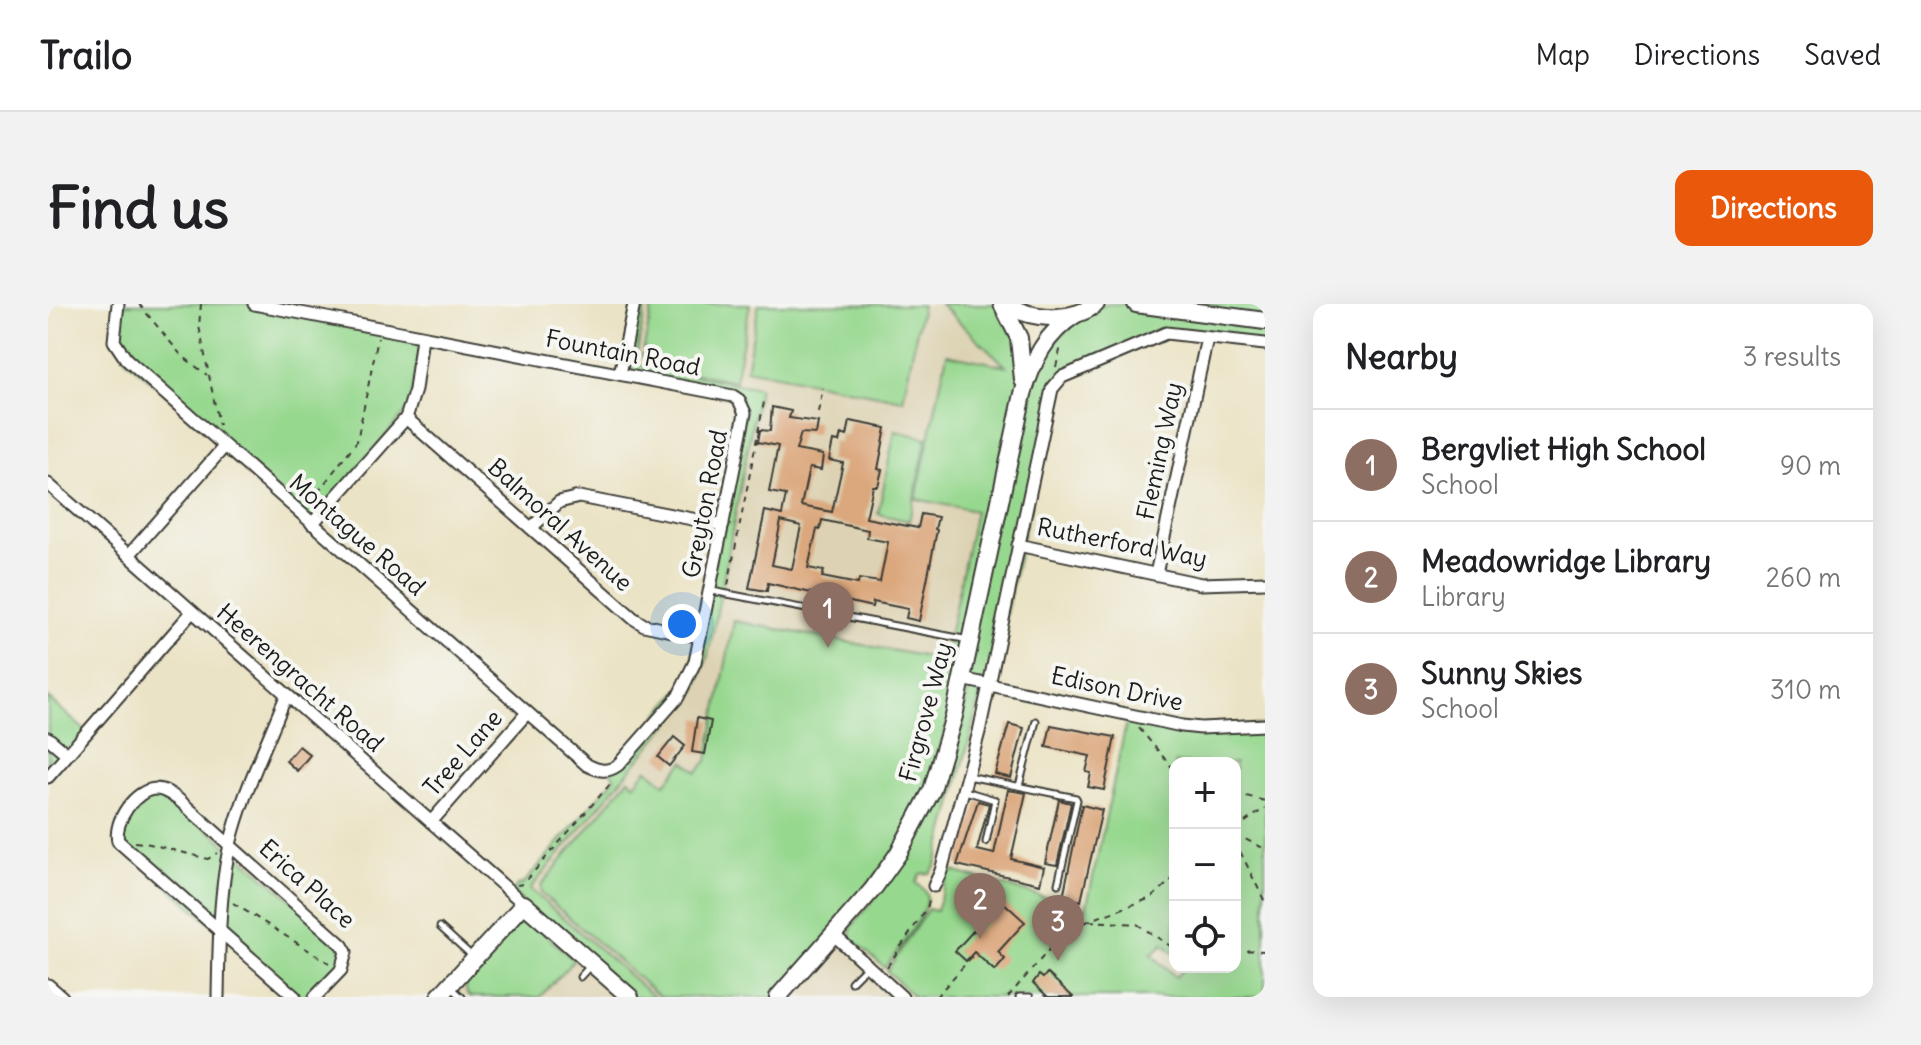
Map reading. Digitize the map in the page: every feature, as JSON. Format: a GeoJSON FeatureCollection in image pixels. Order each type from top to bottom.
{"type":"FeatureCollection","features":[{"type":"Feature","properties":{"kind":"street","name":"Montague Road"},"geometry":{"type":"LineString","coordinates":[[118,304],[113,329],[118,350],[224,447],[587,765],[613,774]]}},
{"type":"Feature","properties":{"kind":"street","name":"Fountain Road"},"geometry":{"type":"LineString","coordinates":[[254,304],[733,396],[743,406]]}},
{"type":"Feature","properties":{"kind":"street"},"geometry":{"type":"LineString","coordinates":[[620,374],[634,304]]}},
{"type":"Feature","properties":{"kind":"street"},"geometry":{"type":"LineString","coordinates":[[1003,304],[1042,317],[1109,304]]}},
{"type":"Feature","properties":{"kind":"street","name":"Firgrove Way"},"geometry":{"type":"LineString","coordinates":[[1003,304],[1021,346],[1023,394]]}},
{"type":"Feature","properties":{"kind":"street"},"geometry":{"type":"LineString","coordinates":[[1136,304],[1265,321]]}},
{"type":"Feature","properties":{"kind":"street"},"geometry":{"type":"LineString","coordinates":[[1165,304],[1185,311]]}},
{"type":"Feature","properties":{"kind":"street","name":"Firgrove Way"},"geometry":{"type":"LineString","coordinates":[[778,997],[873,889],[915,826],[932,790],[945,752],[962,679],[1023,394],[1041,347],[1058,327],[1087,309]]}},
{"type":"Feature","properties":{"kind":"street"},"geometry":{"type":"LineString","coordinates":[[934,886],[941,871],[990,685],[1049,397],[1057,382],[1062,377],[1166,333],[1265,344]]}},
{"type":"Feature","properties":{"kind":"street"},"geometry":{"type":"LineString","coordinates":[[312,524],[406,418],[415,390],[422,337]]}},
{"type":"Feature","properties":{"kind":"street","name":"Fleming Way"},"geometry":{"type":"LineString","coordinates":[[1156,574],[1207,338]]}},
{"type":"Feature","properties":{"kind":"street","name":"Greyton Road"},"geometry":{"type":"LineString","coordinates":[[613,774],[678,697],[695,662],[745,413],[743,406]]}},
{"type":"Feature","properties":{"kind":"street","name":"Balmoral Avenue"},"geometry":{"type":"LineString","coordinates":[[406,418],[633,618],[644,625],[700,637]]}},
{"type":"Feature","properties":{"kind":"street"},"geometry":{"type":"LineString","coordinates":[[129,555],[224,447]]}},
{"type":"Feature","properties":{"kind":"street","name":"Heerengracht Road"},"geometry":{"type":"LineString","coordinates":[[48,484],[524,904]]}},
{"type":"Feature","properties":{"kind":"street"},"geometry":{"type":"LineString","coordinates":[[531,528],[559,502],[579,497],[723,525]]}},
{"type":"Feature","properties":{"kind":"street","name":"Rutherford Way"},"geometry":{"type":"LineString","coordinates":[[1018,545],[1201,584],[1265,582]]}},
{"type":"Feature","properties":{"kind":"street"},"geometry":{"type":"LineString","coordinates":[[48,777],[192,612]]}},
{"type":"Feature","properties":{"kind":"street","name":"Edison Drive"},"geometry":{"type":"LineString","coordinates":[[962,679],[1191,727],[1265,725]]}},
{"type":"Feature","properties":{"kind":"street"},"geometry":{"type":"LineString","coordinates":[[218,997],[220,932],[230,844],[286,696]]}},
{"type":"Feature","properties":{"kind":"street","name":"Tree Lane"},"geometry":{"type":"LineString","coordinates":[[431,822],[527,713]]}},
{"type":"Feature","properties":{"kind":"street"},"geometry":{"type":"LineString","coordinates":[[48,738],[67,754]]}},
{"type":"Feature","properties":{"kind":"street","name":"Erica Place"},"geometry":{"type":"LineString","coordinates":[[118,841],[117,826],[130,806],[146,791],[160,789],[179,800],[336,937],[346,952],[341,970],[315,997]]}},
{"type":"Feature","properties":{"kind":"street"},"geometry":{"type":"LineString","coordinates":[[118,841],[295,997]]}},
{"type":"Feature","properties":{"kind":"street"},"geometry":{"type":"LineString","coordinates":[[450,993],[475,958],[524,904],[630,997]]}},
{"type":"Feature","properties":{"kind":"street"},"geometry":{"type":"LineString","coordinates":[[834,935],[902,997]]}},
{"type":"Feature","properties":{"kind":"street"},"geometry":{"type":"LineString","coordinates":[[48,985],[62,997]]}},
{"type":"Feature","properties":{"kind":"lane"},"geometry":{"type":"LineString","coordinates":[[710,590],[970,641]]}},
{"type":"Feature","properties":{"kind":"lane"},"geometry":{"type":"LineString","coordinates":[[1019,786],[1036,721]]}},
{"type":"Feature","properties":{"kind":"lane"},"geometry":{"type":"LineString","coordinates":[[967,775],[1077,799],[1058,884]]}},
{"type":"Feature","properties":{"kind":"lane"},"geometry":{"type":"LineString","coordinates":[[963,790],[995,800],[986,842]]}},
{"type":"Feature","properties":{"kind":"lane"},"geometry":{"type":"LineString","coordinates":[[440,927],[475,958]]}},
{"type":"Feature","properties":{"kind":"lane"},"geometry":{"type":"LineString","coordinates":[[580,977],[592,963]]}},
{"type":"Feature","properties":{"kind":"lane"},"geometry":{"type":"LineString","coordinates":[[851,982],[867,965]]}},
{"type":"Feature","properties":{"kind":"lane"},"geometry":{"type":"LineString","coordinates":[[1019,997],[1030,997]]}},
{"type":"Feature","properties":{"kind":"path"},"geometry":{"type":"LineString","coordinates":[[139,304],[181,355],[208,376]]}},
{"type":"Feature","properties":{"kind":"path"},"geometry":{"type":"LineString","coordinates":[[201,304],[199,326],[224,447]]}},
{"type":"Feature","properties":{"kind":"path"},"geometry":{"type":"LineString","coordinates":[[312,524],[315,496],[357,441],[379,329]]}},
{"type":"Feature","properties":{"kind":"path"},"geometry":{"type":"LineString","coordinates":[[1057,382],[1055,372],[1062,341]]}},
{"type":"Feature","properties":{"kind":"path"},"geometry":{"type":"LineString","coordinates":[[818,412],[823,388]]}},
{"type":"Feature","properties":{"kind":"path"},"geometry":{"type":"LineString","coordinates":[[727,594],[764,402]]}},
{"type":"Feature","properties":{"kind":"path"},"geometry":{"type":"LineString","coordinates":[[1128,715],[1169,764]]}},
{"type":"Feature","properties":{"kind":"path"},"geometry":{"type":"LineString","coordinates":[[517,885],[523,884],[613,774]]}},
{"type":"Feature","properties":{"kind":"path"},"geometry":{"type":"LineString","coordinates":[[1241,795],[1265,801]]}},
{"type":"Feature","properties":{"kind":"path"},"geometry":{"type":"LineString","coordinates":[[1241,825],[1265,808]]}},
{"type":"Feature","properties":{"kind":"path"},"geometry":{"type":"LineString","coordinates":[[1241,837],[1265,849]]}},
{"type":"Feature","properties":{"kind":"path"},"geometry":{"type":"LineString","coordinates":[[118,841],[150,844],[208,859],[230,844]]}},
{"type":"Feature","properties":{"kind":"path"},"geometry":{"type":"LineString","coordinates":[[1241,853],[1265,902]]}},
{"type":"Feature","properties":{"kind":"path"},"geometry":{"type":"LineString","coordinates":[[1008,997],[1054,944],[1088,921],[1151,898],[1169,882]]}},
{"type":"Feature","properties":{"kind":"path"},"geometry":{"type":"LineString","coordinates":[[224,898],[341,970]]}},
{"type":"Feature","properties":{"kind":"path"},"geometry":{"type":"LineString","coordinates":[[885,971],[927,908]]}},
{"type":"Feature","properties":{"kind":"path"},"geometry":{"type":"LineString","coordinates":[[1088,921],[1137,924],[1169,945]]}},
{"type":"Feature","properties":{"kind":"path"},"geometry":{"type":"LineString","coordinates":[[1241,950],[1265,951]]}},
{"type":"Feature","properties":{"kind":"path"},"geometry":{"type":"LineString","coordinates":[[936,997],[975,953]]}},
{"type":"Feature","properties":{"kind":"shaded area"},"geometry":{"type":"Polygon","coordinates":[[[646,304],[940,304],[1006,366],[924,756],[750,997],[654,997],[530,889],[696,691],[716,618],[759,389],[634,364],[646,304]]]}},
{"type":"Feature","properties":{"kind":"shaded area"},"geometry":{"type":"Polygon","coordinates":[[[524,904],[630,997],[444,997],[524,904]]]}},
{"type":"Feature","properties":{"kind":"shaded area"},"geometry":{"type":"Polygon","coordinates":[[[834,935],[902,997],[778,997],[834,935]]]}},
{"type":"Feature","properties":{"kind":"green space"},"geometry":{"type":"Polygon","coordinates":[[[118,304],[256,304],[422,337],[411,405],[312,524],[126,359],[113,329],[118,304]]]}},
{"type":"Feature","properties":{"kind":"green space"},"geometry":{"type":"Polygon","coordinates":[[[634,304],[646,304],[635,364],[759,388],[716,618],[696,691],[530,889],[654,997],[630,997],[512,892],[517,885],[523,884],[615,778],[610,770],[688,680],[745,413],[739,400],[620,374],[634,304]]]}},
{"type":"Feature","properties":{"kind":"green space"},"geometry":{"type":"Polygon","coordinates":[[[653,304],[750,304],[735,381],[649,365],[642,356],[653,304]]]}},
{"type":"Feature","properties":{"kind":"green space"},"geometry":{"type":"Polygon","coordinates":[[[759,304],[922,305],[903,400],[746,369],[759,304]]]}},
{"type":"Feature","properties":{"kind":"green space"},"geometry":{"type":"Polygon","coordinates":[[[940,304],[1002,304],[1032,364],[1088,309],[1109,304],[1265,304],[1265,344],[1172,332],[1057,382],[990,685],[962,679],[915,826],[778,997],[660,997],[541,893],[541,885],[629,779],[635,784],[647,769],[665,784],[684,761],[697,772],[707,761],[734,621],[944,660],[975,511],[916,499],[947,354],[1006,366],[940,304]]]}},
{"type":"Feature","properties":{"kind":"green space"},"geometry":{"type":"Polygon","coordinates":[[[895,431],[927,438],[909,521],[878,514],[895,431]]]}},
{"type":"Feature","properties":{"kind":"green space"},"geometry":{"type":"Polygon","coordinates":[[[973,687],[980,690],[981,697],[936,865],[930,873],[920,874],[916,883],[926,894],[925,907],[885,968],[850,937],[852,927],[917,840],[936,799],[968,692],[973,687]]]}},
{"type":"Feature","properties":{"kind":"green space"},"geometry":{"type":"Polygon","coordinates":[[[48,698],[87,732],[48,777],[48,698]]]}},
{"type":"Feature","properties":{"kind":"green space"},"geometry":{"type":"Polygon","coordinates":[[[1128,715],[1182,726],[1265,725],[1265,997],[914,997],[887,971],[928,909],[936,911],[949,870],[1086,909],[1128,715]]]}},
{"type":"Feature","properties":{"kind":"green space"},"geometry":{"type":"Polygon","coordinates":[[[160,789],[336,937],[345,960],[315,997],[295,997],[123,847],[117,826],[130,806],[160,789]]]}},
{"type":"Feature","properties":{"kind":"green space"},"geometry":{"type":"Polygon","coordinates":[[[531,922],[574,960],[540,997],[471,997],[467,994],[465,982],[519,923],[531,922]]]}},
{"type":"Feature","properties":{"kind":"building"},"geometry":{"type":"Polygon","coordinates":[[[772,407],[791,411],[789,418],[818,422],[816,434],[801,433],[796,450],[823,455],[821,470],[809,468],[801,506],[832,512],[843,463],[829,460],[833,441],[839,442],[841,434],[847,436],[850,421],[886,428],[878,469],[882,470],[878,486],[873,486],[866,518],[918,528],[921,514],[938,517],[919,621],[906,618],[908,609],[873,602],[872,607],[768,583],[767,591],[749,588],[765,511],[782,515],[786,495],[769,492],[778,446],[758,442],[760,430],[770,431],[772,407]],[[822,520],[808,568],[824,571],[822,577],[858,584],[859,579],[880,582],[888,542],[867,538],[868,530],[822,520]],[[781,521],[772,565],[792,569],[801,526],[781,521]]]}},
{"type":"Feature","properties":{"kind":"building"},"geometry":{"type":"Polygon","coordinates":[[[697,718],[711,721],[705,754],[692,752],[697,718]]]}},
{"type":"Feature","properties":{"kind":"building"},"geometry":{"type":"Polygon","coordinates":[[[1009,724],[1024,728],[1011,778],[995,774],[1009,724]]]}},
{"type":"Feature","properties":{"kind":"building"},"geometry":{"type":"Polygon","coordinates":[[[1051,725],[1115,737],[1104,790],[1088,787],[1091,773],[1086,772],[1090,756],[1046,747],[1051,725]]]}},
{"type":"Feature","properties":{"kind":"building"},"geometry":{"type":"Polygon","coordinates":[[[674,737],[685,746],[669,766],[658,757],[674,737]]]}},
{"type":"Feature","properties":{"kind":"building"},"geometry":{"type":"Polygon","coordinates":[[[299,746],[310,755],[297,771],[286,761],[299,746]]]}},
{"type":"Feature","properties":{"kind":"building"},"geometry":{"type":"Polygon","coordinates":[[[1008,790],[1026,793],[1011,859],[1044,867],[1040,884],[957,865],[978,801],[989,804],[977,850],[994,854],[1008,790]]]}},
{"type":"Feature","properties":{"kind":"building"},"geometry":{"type":"Polygon","coordinates":[[[1059,800],[1071,803],[1057,865],[1045,863],[1059,800]]]}},
{"type":"Feature","properties":{"kind":"building"},"geometry":{"type":"Polygon","coordinates":[[[1082,805],[1102,810],[1081,901],[1063,897],[1082,805]]]}},
{"type":"Feature","properties":{"kind":"building"},"geometry":{"type":"Polygon","coordinates":[[[1003,902],[1025,922],[998,952],[1005,959],[995,971],[974,952],[966,961],[955,951],[974,930],[977,932],[1003,902]]]}},
{"type":"Feature","properties":{"kind":"building"},"geometry":{"type":"Polygon","coordinates":[[[1047,973],[1073,997],[1048,997],[1033,983],[1039,975],[1043,978],[1047,973]]]}},
{"type":"Feature","properties":{"kind":"place","name":"Bergvliet High School"},"geometry":{"type":"Point","coordinates":[828,648]}},
{"type":"Feature","properties":{"kind":"place","name":"Meadowridge Library"},"geometry":{"type":"Point","coordinates":[980,939]}},
{"type":"Feature","properties":{"kind":"place","name":"Sunny Skies"},"geometry":{"type":"Point","coordinates":[1058,961]}}]}
